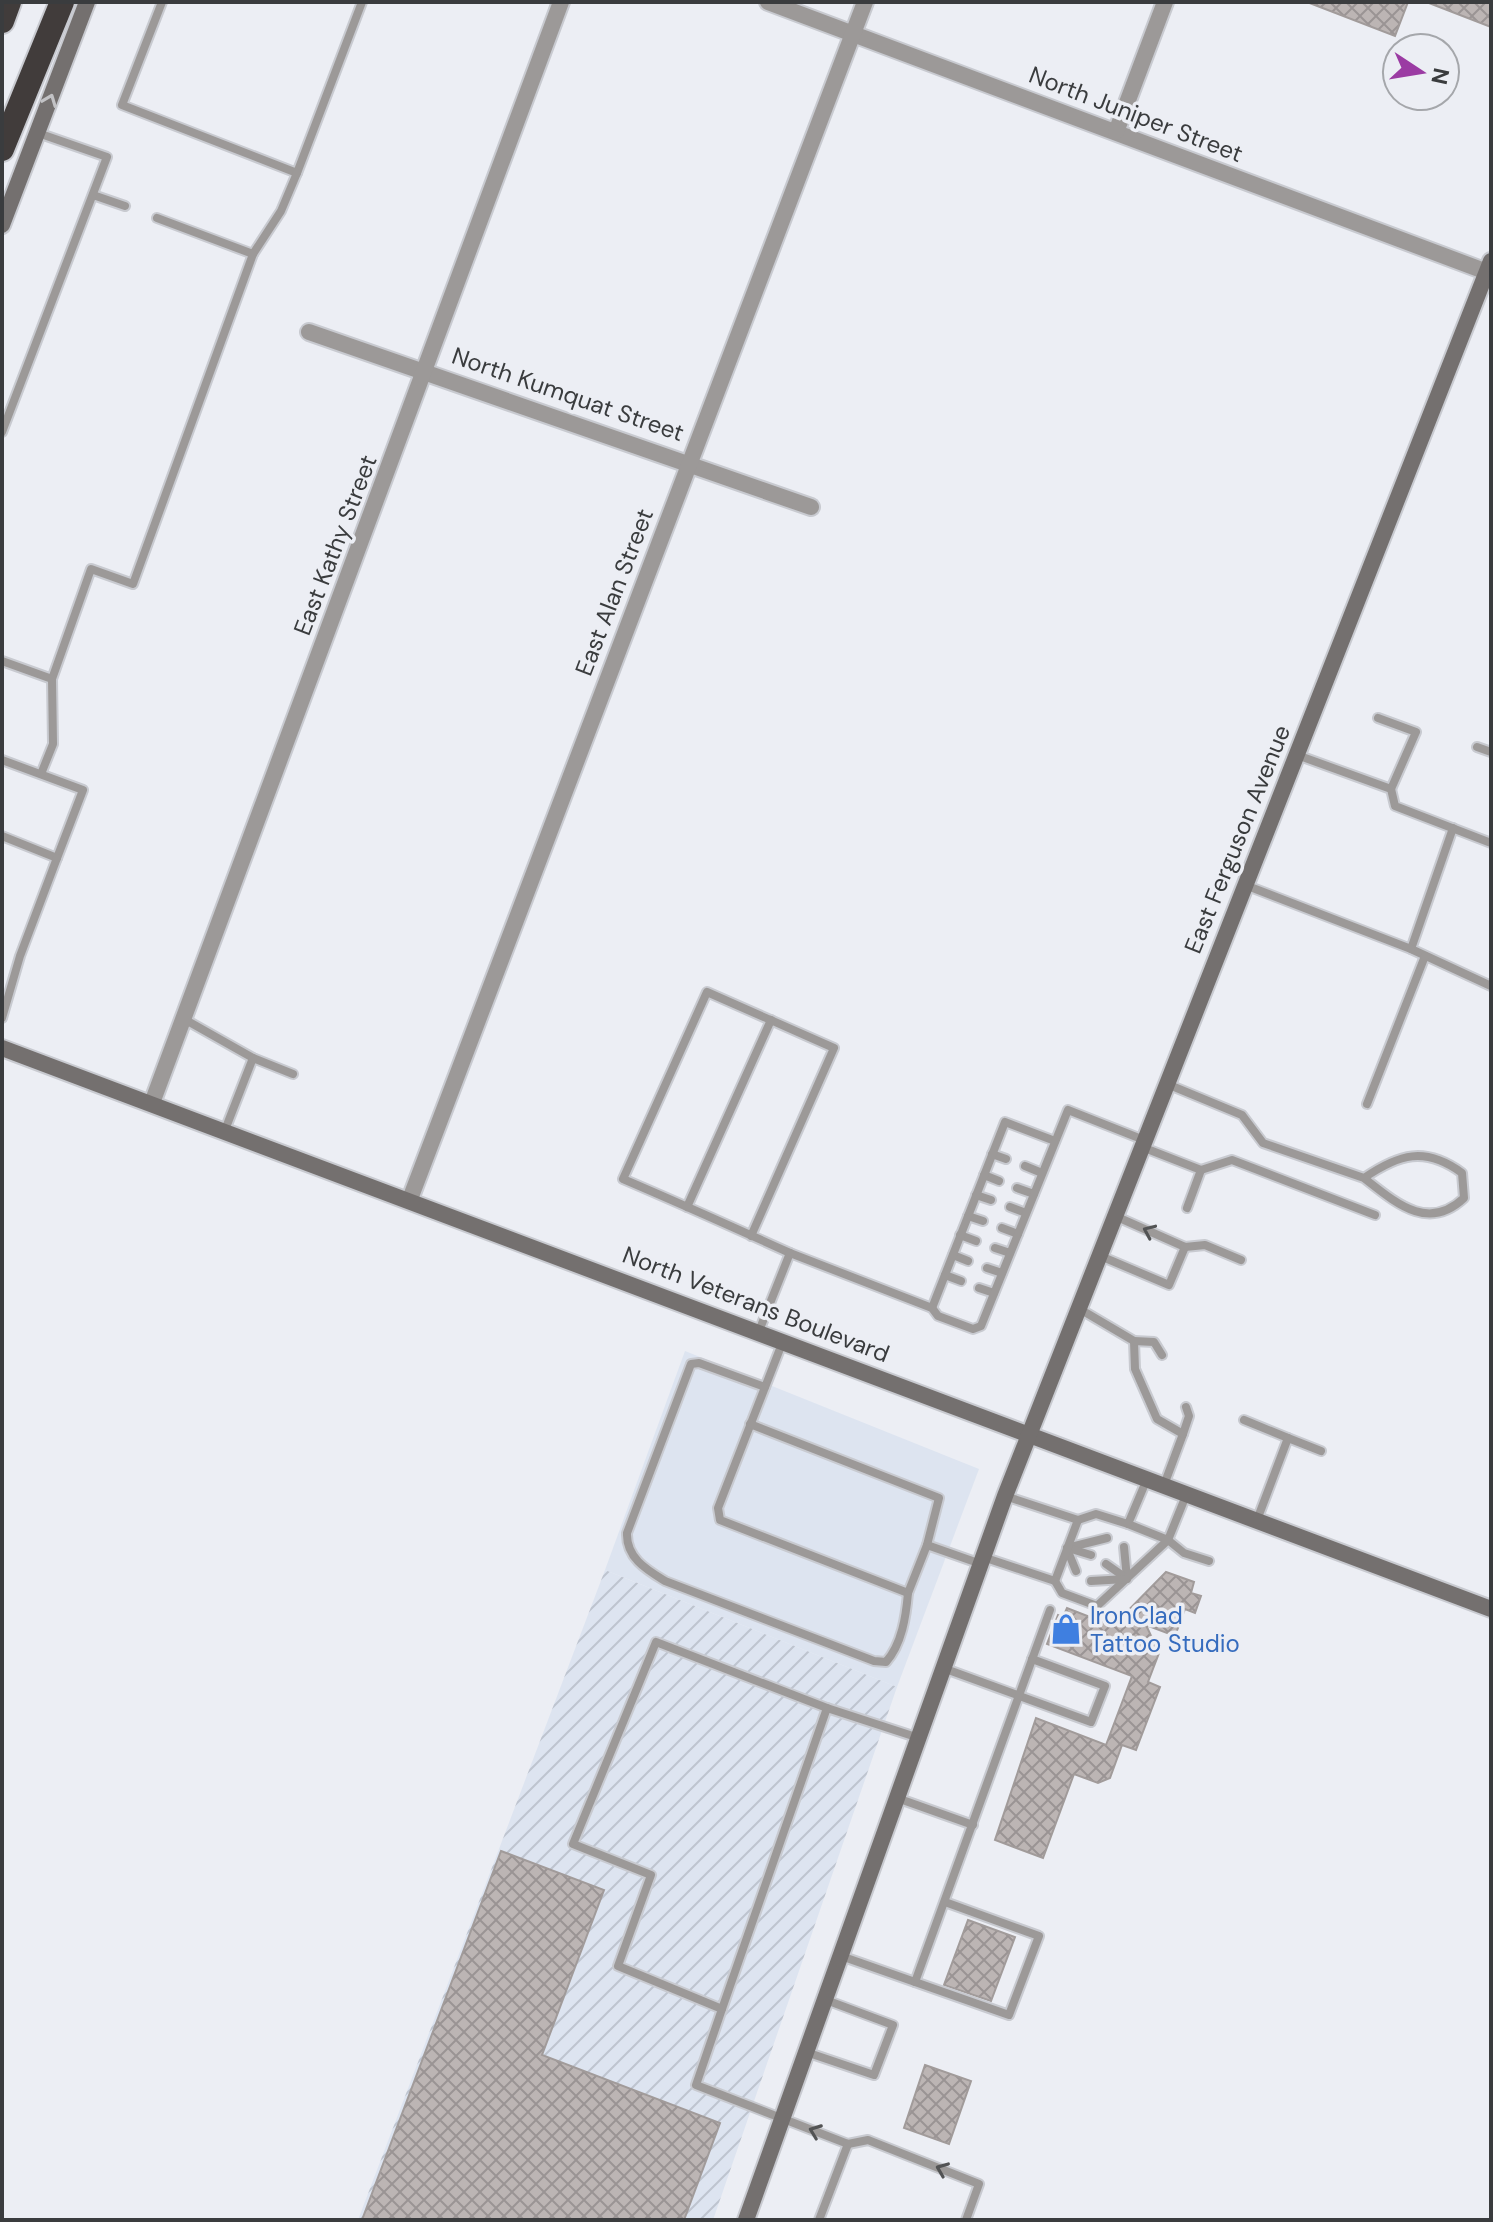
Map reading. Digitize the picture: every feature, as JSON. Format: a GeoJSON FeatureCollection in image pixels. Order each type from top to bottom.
{"type":"FeatureCollection","features":[{"type":"Feature","properties":{"kind":"highway"},"geometry":{"type":"LineString","coordinates":[[2,21],[9,2]]}},
{"type":"Feature","properties":{"kind":"highway"},"geometry":{"type":"LineString","coordinates":[[2,149],[62,2]]}},
{"type":"Feature","properties":{"kind":"main road"},"geometry":{"type":"LineString","coordinates":[[2,225],[87,2]]}},
{"type":"Feature","properties":{"kind":"main road","name":"East Ferguson Avenue"},"geometry":{"type":"LineString","coordinates":[[746,2220],[1005,1496],[1489,267]]}},
{"type":"Feature","properties":{"kind":"main road","name":"North Veterans Boulevard"},"geometry":{"type":"LineString","coordinates":[[2,1048],[410,1199],[1491,1609]]}},
{"type":"Feature","properties":{"kind":"street","name":"East Kathy Street"},"geometry":{"type":"LineString","coordinates":[[152,1103],[561,2]]}},
{"type":"Feature","properties":{"kind":"street","name":"North Juniper Street"},"geometry":{"type":"LineString","coordinates":[[768,2],[1489,267]]}},
{"type":"Feature","properties":{"kind":"street","name":"East Alan Street"},"geometry":{"type":"LineString","coordinates":[[410,1199],[865,2]]}},
{"type":"Feature","properties":{"kind":"street"},"geometry":{"type":"LineString","coordinates":[[1116,132],[1165,2]]}},
{"type":"Feature","properties":{"kind":"street","name":"North Kumquat Street"},"geometry":{"type":"LineString","coordinates":[[309,332],[426,370],[811,507]]}},
{"type":"Feature","properties":{"kind":"lane"},"geometry":{"type":"LineString","coordinates":[[162,2],[122,105],[297,173]]}},
{"type":"Feature","properties":{"kind":"lane"},"geometry":{"type":"LineString","coordinates":[[41,774],[53,744],[52,679],[91,569],[133,584],[253,254],[281,211],[362,2]]}},
{"type":"Feature","properties":{"kind":"lane"},"geometry":{"type":"LineString","coordinates":[[2,432],[107,157],[37,132]]}},
{"type":"Feature","properties":{"kind":"lane"},"geometry":{"type":"LineString","coordinates":[[93,195],[125,206]]}},
{"type":"Feature","properties":{"kind":"lane"},"geometry":{"type":"LineString","coordinates":[[157,218],[253,254]]}},
{"type":"Feature","properties":{"kind":"lane"},"geometry":{"type":"LineString","coordinates":[[2,661],[52,679]]}},
{"type":"Feature","properties":{"kind":"lane"},"geometry":{"type":"LineString","coordinates":[[1378,718],[1416,732],[1391,789],[1395,806],[1491,843]]}},
{"type":"Feature","properties":{"kind":"lane"},"geometry":{"type":"LineString","coordinates":[[1477,747],[1491,752]]}},
{"type":"Feature","properties":{"kind":"lane"},"geometry":{"type":"LineString","coordinates":[[1296,755],[1391,789]]}},
{"type":"Feature","properties":{"kind":"lane"},"geometry":{"type":"LineString","coordinates":[[2,760],[83,790],[20,956],[2,1018]]}},
{"type":"Feature","properties":{"kind":"lane"},"geometry":{"type":"LineString","coordinates":[[1411,949],[1453,828]]}},
{"type":"Feature","properties":{"kind":"lane"},"geometry":{"type":"LineString","coordinates":[[2,836],[57,858]]}},
{"type":"Feature","properties":{"kind":"lane"},"geometry":{"type":"LineString","coordinates":[[1245,885],[1411,949],[1491,986]]}},
{"type":"Feature","properties":{"kind":"lane"},"geometry":{"type":"LineString","coordinates":[[1367,1104],[1425,956]]}},
{"type":"Feature","properties":{"kind":"lane"},"geometry":{"type":"LineString","coordinates":[[751,1236],[834,1048],[707,992],[623,1179],[687,1207],[751,1236],[790,1253],[932,1308],[938,1316],[973,1329],[981,1326],[1068,1110],[1201,1170],[1232,1160],[1375,1215]]}},
{"type":"Feature","properties":{"kind":"lane"},"geometry":{"type":"LineString","coordinates":[[184,1019],[253,1058],[293,1074]]}},
{"type":"Feature","properties":{"kind":"lane"},"geometry":{"type":"LineString","coordinates":[[687,1207],[771,1020]]}},
{"type":"Feature","properties":{"kind":"lane"},"geometry":{"type":"LineString","coordinates":[[225,1130],[253,1058]]}},
{"type":"Feature","properties":{"kind":"lane"},"geometry":{"type":"LineString","coordinates":[[1166,1084],[1242,1115],[1263,1143],[1364,1178],[1398,1204],[1429,1215],[1448,1213],[1464,1198],[1462,1173],[1443,1159],[1414,1155],[1387,1162],[1364,1178]]}},
{"type":"Feature","properties":{"kind":"lane"},"geometry":{"type":"LineString","coordinates":[[932,1308],[1005,1122],[1055,1141]]}},
{"type":"Feature","properties":{"kind":"lane"},"geometry":{"type":"LineString","coordinates":[[992,1154],[1006,1159]]}},
{"type":"Feature","properties":{"kind":"lane"},"geometry":{"type":"LineString","coordinates":[[1025,1166],[1042,1173]]}},
{"type":"Feature","properties":{"kind":"lane"},"geometry":{"type":"LineString","coordinates":[[1187,1208],[1201,1170]]}},
{"type":"Feature","properties":{"kind":"lane"},"geometry":{"type":"LineString","coordinates":[[984,1175],[999,1181]]}},
{"type":"Feature","properties":{"kind":"lane"},"geometry":{"type":"LineString","coordinates":[[1017,1188],[1034,1194]]}},
{"type":"Feature","properties":{"kind":"lane"},"geometry":{"type":"LineString","coordinates":[[976,1195],[991,1200]]}},
{"type":"Feature","properties":{"kind":"lane"},"geometry":{"type":"LineString","coordinates":[[1010,1207],[1026,1213]]}},
{"type":"Feature","properties":{"kind":"lane"},"geometry":{"type":"LineString","coordinates":[[1114,1215],[1185,1247],[1205,1245],[1241,1260]]}},
{"type":"Feature","properties":{"kind":"lane"},"geometry":{"type":"LineString","coordinates":[[968,1216],[983,1221]]}},
{"type":"Feature","properties":{"kind":"lane"},"geometry":{"type":"LineString","coordinates":[[1002,1228],[1018,1234]]}},
{"type":"Feature","properties":{"kind":"lane"},"geometry":{"type":"LineString","coordinates":[[960,1235],[976,1241]]}},
{"type":"Feature","properties":{"kind":"lane"},"geometry":{"type":"LineString","coordinates":[[1098,1255],[1169,1285],[1185,1247]]}},
{"type":"Feature","properties":{"kind":"lane"},"geometry":{"type":"LineString","coordinates":[[995,1248],[1010,1253]]}},
{"type":"Feature","properties":{"kind":"lane"},"geometry":{"type":"LineString","coordinates":[[759,1331],[790,1253]]}},
{"type":"Feature","properties":{"kind":"lane"},"geometry":{"type":"LineString","coordinates":[[953,1255],[968,1261]]}},
{"type":"Feature","properties":{"kind":"lane"},"geometry":{"type":"LineString","coordinates":[[987,1268],[1002,1273]]}},
{"type":"Feature","properties":{"kind":"lane"},"geometry":{"type":"LineString","coordinates":[[945,1275],[961,1281]]}},
{"type":"Feature","properties":{"kind":"lane"},"geometry":{"type":"LineString","coordinates":[[979,1288],[994,1293]]}},
{"type":"Feature","properties":{"kind":"lane"},"geometry":{"type":"LineString","coordinates":[[1077,1308],[1134,1341],[1154,1342],[1162,1355]]}},
{"type":"Feature","properties":{"kind":"lane"},"geometry":{"type":"LineString","coordinates":[[783,1340],[718,1508],[720,1520],[908,1593]]}},
{"type":"Feature","properties":{"kind":"lane"},"geometry":{"type":"LineString","coordinates":[[1134,1341],[1135,1369],[1157,1419],[1183,1434]]}},
{"type":"Feature","properties":{"kind":"lane"},"geometry":{"type":"LineString","coordinates":[[750,1424],[939,1498],[927,1545],[908,1593],[906,1618],[892,1656],[886,1662],[874,1661],[665,1581],[644,1568],[632,1555],[627,1533],[691,1364],[699,1363],[765,1387]]}},
{"type":"Feature","properties":{"kind":"lane"},"geometry":{"type":"LineString","coordinates":[[1164,1485],[1189,1416],[1186,1407]]}},
{"type":"Feature","properties":{"kind":"lane"},"geometry":{"type":"LineString","coordinates":[[1244,1420],[1321,1451]]}},
{"type":"Feature","properties":{"kind":"lane"},"geometry":{"type":"LineString","coordinates":[[1257,1520],[1288,1438]]}},
{"type":"Feature","properties":{"kind":"lane"},"geometry":{"type":"LineString","coordinates":[[1128,1524],[1147,1478]]}},
{"type":"Feature","properties":{"kind":"lane"},"geometry":{"type":"LineString","coordinates":[[927,1545],[1055,1581],[1062,1593],[1097,1606],[1168,1540],[1187,1493]]}},
{"type":"Feature","properties":{"kind":"lane"},"geometry":{"type":"LineString","coordinates":[[1005,1496],[1078,1520],[1096,1514],[1128,1524],[1168,1540],[1184,1553],[1209,1561]]}},
{"type":"Feature","properties":{"kind":"lane"},"geometry":{"type":"LineString","coordinates":[[1055,1581],[1078,1520]]}},
{"type":"Feature","properties":{"kind":"lane"},"geometry":{"type":"LineString","coordinates":[[1067,1548],[1107,1538]]}},
{"type":"Feature","properties":{"kind":"lane"},"geometry":{"type":"LineString","coordinates":[[1124,1547],[1127,1579]]}},
{"type":"Feature","properties":{"kind":"lane"},"geometry":{"type":"LineString","coordinates":[[1067,1548],[1091,1555]]}},
{"type":"Feature","properties":{"kind":"lane"},"geometry":{"type":"LineString","coordinates":[[1067,1548],[1076,1571]]}},
{"type":"Feature","properties":{"kind":"lane"},"geometry":{"type":"LineString","coordinates":[[1106,1564],[1127,1579]]}},
{"type":"Feature","properties":{"kind":"lane"},"geometry":{"type":"LineString","coordinates":[[1091,1581],[1127,1579]]}},
{"type":"Feature","properties":{"kind":"lane"},"geometry":{"type":"LineString","coordinates":[[915,1982],[1050,1610]]}},
{"type":"Feature","properties":{"kind":"lane"},"geometry":{"type":"LineString","coordinates":[[722,2009],[618,1966],[651,1875],[573,1844],[656,1642],[827,1708],[919,1738]]}},
{"type":"Feature","properties":{"kind":"lane"},"geometry":{"type":"LineString","coordinates":[[943,1668],[1091,1722],[1105,1686],[1032,1659]]}},
{"type":"Feature","properties":{"kind":"lane"},"geometry":{"type":"LineString","coordinates":[[827,1708],[696,2085],[848,2144],[868,2140],[979,2184],[966,2220]]}},
{"type":"Feature","properties":{"kind":"lane"},"geometry":{"type":"LineString","coordinates":[[897,1798],[973,1825]]}},
{"type":"Feature","properties":{"kind":"lane"},"geometry":{"type":"LineString","coordinates":[[840,1956],[1009,2015],[1039,1936],[945,1902]]}},
{"type":"Feature","properties":{"kind":"lane"},"geometry":{"type":"LineString","coordinates":[[806,2052],[874,2075],[893,2025],[825,2000]]}},
{"type":"Feature","properties":{"kind":"lane"},"geometry":{"type":"LineString","coordinates":[[819,2220],[848,2144]]}},
{"type":"Feature","properties":{"kind":"shaded area"},"geometry":{"type":"Polygon","coordinates":[[[685,1351],[979,1469],[897,1687],[605,1570],[685,1351]]]}},
{"type":"Feature","properties":{"kind":"shaded area"},"geometry":{"type":"Polygon","coordinates":[[[605,1570],[897,1687],[713,2220],[358,2220],[605,1570]]]}},
{"type":"Feature","properties":{"kind":"building"},"geometry":{"type":"Polygon","coordinates":[[[1307,2],[1408,2],[1397,32],[1385,32],[1307,2]]]}},
{"type":"Feature","properties":{"kind":"building"},"geometry":{"type":"Polygon","coordinates":[[[1491,2],[1491,27],[1429,3],[1491,2]]]}},
{"type":"Feature","properties":{"kind":"building"},"geometry":{"type":"Polygon","coordinates":[[[1166,1572],[1194,1582],[1191,1593],[1201,1596],[1195,1613],[1185,1609],[1175,1636],[1146,1625],[1159,1653],[1148,1682],[1160,1687],[1136,1750],[1122,1745],[1110,1778],[1098,1783],[1074,1774],[1043,1858],[995,1840],[1036,1718],[1106,1745],[1132,1676],[1047,1644],[1058,1615],[1063,1617],[1067,1608],[1113,1626],[1166,1572]]]}},
{"type":"Feature","properties":{"kind":"building"},"geometry":{"type":"Polygon","coordinates":[[[501,1851],[604,1890],[542,2055],[720,2123],[684,2220],[362,2220],[501,1851]]]}},
{"type":"Feature","properties":{"kind":"building"},"geometry":{"type":"Polygon","coordinates":[[[968,1920],[1015,1937],[991,2001],[944,1985],[968,1920]]]}},
{"type":"Feature","properties":{"kind":"building"},"geometry":{"type":"Polygon","coordinates":[[[925,2065],[971,2081],[949,2144],[904,2128],[925,2065]]]}},
{"type":"Feature","properties":{"kind":"place","name":"IronClad Tattoo Studio"},"geometry":{"type":"Point","coordinates":[1066,1629]}}]}
